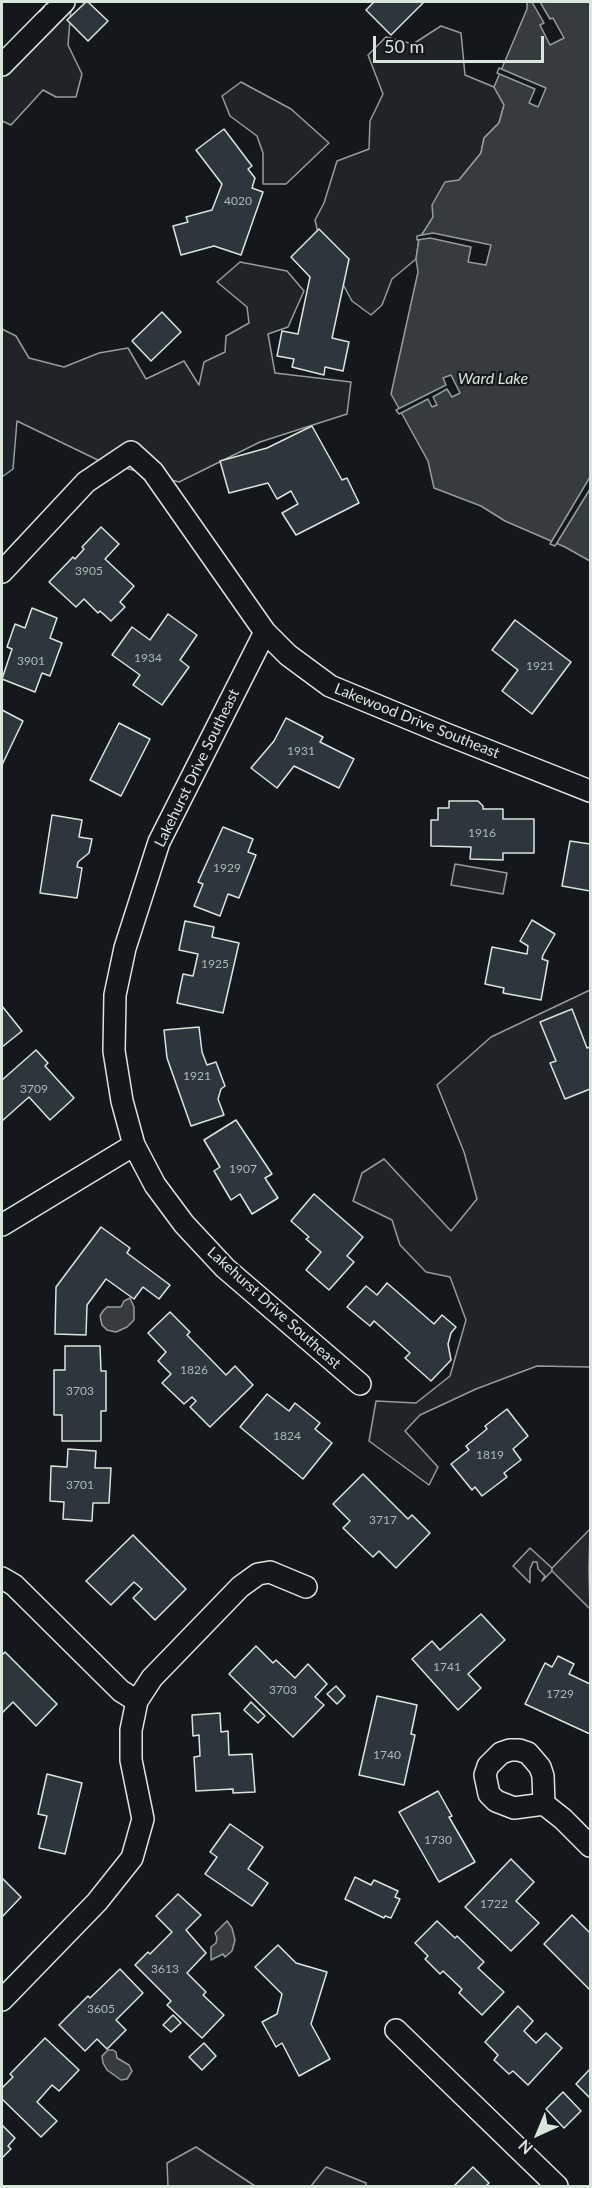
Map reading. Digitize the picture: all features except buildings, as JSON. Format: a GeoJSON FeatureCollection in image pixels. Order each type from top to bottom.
{"type":"FeatureCollection","features":[{"type":"Feature","properties":{"kind":"street"},"geometry":{"type":"LineString","coordinates":[[2,65],[64,2]]}},
{"type":"Feature","properties":{"kind":"street","name":"Lakewood Drive Southeast"},"geometry":{"type":"LineString","coordinates":[[2,572],[86,482],[131,452],[153,472],[265,632],[288,655],[330,686],[591,791]]}},
{"type":"Feature","properties":{"kind":"street","name":"Lakehurst Drive Southeast"},"geometry":{"type":"LineString","coordinates":[[265,632],[159,842],[125,948],[115,995],[114,1051],[122,1101],[134,1146],[162,1195],[184,1224],[225,1268],[360,1384]]}},
{"type":"Feature","properties":{"kind":"street"},"geometry":{"type":"LineString","coordinates":[[2,1224],[134,1146]]}},
{"type":"Feature","properties":{"kind":"street"},"geometry":{"type":"LineString","coordinates":[[2,2000],[97,1902],[132,1858],[143,1819],[131,1760],[131,1730],[137,1701],[160,1670],[240,1587],[258,1574],[270,1572],[306,1587]]}},
{"type":"Feature","properties":{"kind":"street"},"geometry":{"type":"LineString","coordinates":[[2,1578],[14,1585],[121,1691],[137,1701]]}},
{"type":"Feature","properties":{"kind":"street"},"geometry":{"type":"LineString","coordinates":[[544,1803],[591,1846]]}},
{"type":"Feature","properties":{"kind":"street"},"geometry":{"type":"LineString","coordinates":[[396,2030],[557,2187]]}},
{"type":"Feature","properties":{"kind":"shaded area"},"geometry":{"type":"Polygon","coordinates":[[[71,8],[68,45],[82,74],[76,97],[56,97],[43,90],[11,125],[2,121],[2,52],[71,8]]]}},
{"type":"Feature","properties":{"kind":"shaded area"},"geometry":{"type":"Polygon","coordinates":[[[441,26],[461,33],[465,75],[494,87],[504,105],[499,123],[484,138],[481,153],[459,180],[419,239],[416,259],[392,279],[382,305],[371,315],[352,301],[320,242],[315,220],[324,203],[337,161],[369,149],[370,121],[383,94],[368,55],[386,37],[413,44],[441,26]]]}},
{"type":"Feature","properties":{"kind":"shaded area"},"geometry":{"type":"Polygon","coordinates":[[[241,82],[291,109],[329,143],[286,184],[263,184],[263,153],[257,136],[230,116],[222,96],[241,82]]]}},
{"type":"Feature","properties":{"kind":"shaded area"},"geometry":{"type":"Polygon","coordinates":[[[240,262],[287,271],[304,291],[288,327],[268,334],[275,373],[351,382],[347,414],[260,442],[179,482],[102,462],[17,421],[13,469],[2,477],[2,329],[16,336],[29,358],[64,367],[99,353],[128,348],[146,379],[184,361],[199,385],[204,362],[225,352],[226,336],[249,323],[247,307],[217,282],[240,262]]]}},
{"type":"Feature","properties":{"kind":"shaded area"},"geometry":{"type":"Polygon","coordinates":[[[455,864],[507,873],[503,894],[451,885],[455,864]]]}},
{"type":"Feature","properties":{"kind":"shaded area"},"geometry":{"type":"Polygon","coordinates":[[[590,990],[590,1367],[537,1366],[476,1389],[420,1415],[405,1431],[438,1467],[429,1485],[369,1441],[376,1401],[416,1403],[450,1376],[466,1320],[450,1277],[426,1272],[400,1245],[392,1220],[353,1201],[362,1173],[384,1159],[451,1231],[477,1199],[464,1152],[437,1085],[491,1037],[590,990]]]}},
{"type":"Feature","properties":{"kind":"shaded area"},"geometry":{"type":"Polygon","coordinates":[[[590,1529],[590,1609],[552,1571],[552,1568],[590,1529]]]}},
{"type":"Feature","properties":{"kind":"shaded area"},"geometry":{"type":"Polygon","coordinates":[[[530,1548],[552,1568],[552,1571],[542,1581],[545,1576],[538,1569],[537,1562],[533,1562],[530,1569],[530,1583],[513,1566],[530,1548]]]}},
{"type":"Feature","properties":{"kind":"shaded area"},"geometry":{"type":"Polygon","coordinates":[[[196,2147],[255,2186],[168,2186],[167,2163],[196,2147]]]}},
{"type":"Feature","properties":{"kind":"shaded area"},"geometry":{"type":"Polygon","coordinates":[[[326,2167],[366,2183],[366,2186],[311,2186],[326,2167]]]}},
{"type":"Feature","properties":{"kind":"water","name":"Ward Lake"},"geometry":{"type":"Polygon","coordinates":[[[527,2],[590,2],[590,561],[565,547],[505,521],[481,506],[434,488],[428,461],[391,394],[418,272],[416,259],[419,239],[433,217],[432,205],[445,182],[459,180],[481,153],[484,138],[499,123],[504,105],[494,87],[527,9],[527,2]]]}},
{"type":"Feature","properties":{"kind":"water"},"geometry":{"type":"Polygon","coordinates":[[[130,1298],[134,1307],[134,1320],[127,1327],[116,1332],[107,1330],[102,1325],[100,1316],[103,1311],[107,1307],[121,1307],[124,1301],[130,1298]]]}},
{"type":"Feature","properties":{"kind":"water"},"geometry":{"type":"Polygon","coordinates":[[[227,1921],[232,1928],[235,1940],[232,1951],[225,1957],[223,1954],[211,1960],[211,1947],[216,1943],[217,1938],[215,1933],[227,1921]]]}},
{"type":"Feature","properties":{"kind":"water"},"geometry":{"type":"Polygon","coordinates":[[[108,2050],[116,2052],[117,2058],[129,2065],[132,2071],[127,2079],[121,2080],[107,2070],[102,2056],[108,2050]]]}},
{"type":"Feature","properties":{"kind":"pier"},"geometry":{"type":"Polygon","coordinates":[[[532,2],[540,2],[550,19],[553,18],[564,38],[550,45],[540,25],[544,23],[532,2]]]}},
{"type":"Feature","properties":{"kind":"pier"},"geometry":{"type":"Polygon","coordinates":[[[499,68],[546,88],[538,107],[529,103],[535,89],[497,73],[499,68]]]}},
{"type":"Feature","properties":{"kind":"pier"},"geometry":{"type":"Polygon","coordinates":[[[433,233],[491,245],[486,265],[468,262],[471,247],[430,238],[417,240],[417,236],[433,233]]]}},
{"type":"Feature","properties":{"kind":"pier"},"geometry":{"type":"Polygon","coordinates":[[[451,375],[460,393],[452,397],[447,389],[433,397],[437,405],[432,407],[428,399],[399,414],[396,410],[446,385],[443,378],[451,375]]]}},
{"type":"Feature","properties":{"kind":"pier"},"geometry":{"type":"Polygon","coordinates":[[[590,477],[590,489],[555,546],[550,544],[590,477]]]}},
{"type":"Feature","properties":{"kind":"fence"},"geometry":{"type":"LineString","coordinates":[[39,12],[49,2]]}}]}
